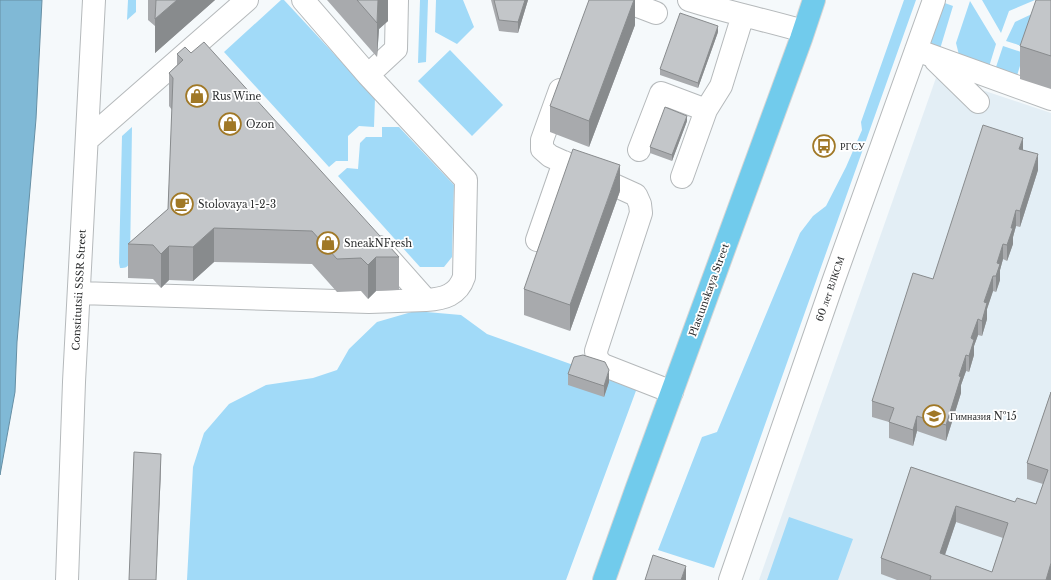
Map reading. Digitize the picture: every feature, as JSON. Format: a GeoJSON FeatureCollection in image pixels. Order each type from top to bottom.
{"type":"FeatureCollection","features":[{"type":"Feature","properties":{"kind":"main road","name":"Plastunskaya Street"},"geometry":{"type":"LineString","coordinates":[[604,580],[814,0]]}},
{"type":"Feature","properties":{"kind":"street","name":"Constitutsii SSSR Street"},"geometry":{"type":"LineString","coordinates":[[67,580],[74,382],[94,0]]}},
{"type":"Feature","properties":{"kind":"street"},"geometry":{"type":"LineString","coordinates":[[87,140],[247,0]]}},
{"type":"Feature","properties":{"kind":"street"},"geometry":{"type":"LineString","coordinates":[[79,293],[369,302],[437,299],[455,292],[461,285],[464,277],[466,180],[368,76],[303,0]]}},
{"type":"Feature","properties":{"kind":"street"},"geometry":{"type":"LineString","coordinates":[[368,76],[396,49],[396,0]]}},
{"type":"Feature","properties":{"kind":"street"},"geometry":{"type":"LineString","coordinates":[[622,0],[656,13]]}},
{"type":"Feature","properties":{"kind":"street"},"geometry":{"type":"LineString","coordinates":[[689,0],[803,32]]}},
{"type":"Feature","properties":{"kind":"street","name":"60 лет ВЛКСМ"},"geometry":{"type":"LineString","coordinates":[[730,580],[832,282],[923,53],[934,0]]}},
{"type":"Feature","properties":{"kind":"street"},"geometry":{"type":"LineString","coordinates":[[682,177],[706,110],[721,86],[743,15]]}},
{"type":"Feature","properties":{"kind":"street"},"geometry":{"type":"LineString","coordinates":[[195,44],[211,62]]}},
{"type":"Feature","properties":{"kind":"street"},"geometry":{"type":"LineString","coordinates":[[923,53],[1051,99]]}},
{"type":"Feature","properties":{"kind":"street"},"geometry":{"type":"LineString","coordinates":[[923,53],[978,102]]}},
{"type":"Feature","properties":{"kind":"street"},"geometry":{"type":"LineString","coordinates":[[566,75],[542,140],[542,149],[550,156],[636,195],[640,204],[641,213],[596,351],[597,358],[603,365],[672,392]]}},
{"type":"Feature","properties":{"kind":"street"},"geometry":{"type":"LineString","coordinates":[[639,150],[661,93],[706,110]]}},
{"type":"Feature","properties":{"kind":"street"},"geometry":{"type":"LineString","coordinates":[[537,240],[564,162]]}},
{"type":"Feature","properties":{"kind":"street"},"geometry":{"type":"LineString","coordinates":[[368,236],[426,300]]}},
{"type":"Feature","properties":{"kind":"shaded area"},"geometry":{"type":"Polygon","coordinates":[[[0,0],[42,0],[36,119],[17,342],[15,392],[0,475],[0,0]]]}},
{"type":"Feature","properties":{"kind":"shaded area"},"geometry":{"type":"Polygon","coordinates":[[[128,0],[136,0],[136,12],[127,20],[128,0]]]}},
{"type":"Feature","properties":{"kind":"shaded area"},"geometry":{"type":"Polygon","coordinates":[[[281,0],[284,0],[375,98],[374,127],[359,126],[348,136],[348,161],[336,161],[329,167],[224,52],[281,0]]]}},
{"type":"Feature","properties":{"kind":"shaded area"},"geometry":{"type":"Polygon","coordinates":[[[420,0],[428,0],[426,62],[418,63],[420,0]]]}},
{"type":"Feature","properties":{"kind":"shaded area"},"geometry":{"type":"Polygon","coordinates":[[[436,0],[463,0],[474,27],[457,44],[435,32],[436,0]]]}},
{"type":"Feature","properties":{"kind":"shaded area"},"geometry":{"type":"Polygon","coordinates":[[[904,0],[916,0],[714,568],[658,550],[702,437],[717,432],[800,233],[813,216],[826,206],[846,167],[862,130],[861,122],[904,0]]]}},
{"type":"Feature","properties":{"kind":"shaded area"},"geometry":{"type":"Polygon","coordinates":[[[982,0],[1035,0],[1009,11],[1001,33],[982,0]]]}},
{"type":"Feature","properties":{"kind":"shaded area"},"geometry":{"type":"Polygon","coordinates":[[[970,1],[996,44],[988,70],[960,59],[956,43],[970,1]]]}},
{"type":"Feature","properties":{"kind":"shaded area"},"geometry":{"type":"Polygon","coordinates":[[[942,2],[953,6],[940,49],[928,46],[942,2]]]}},
{"type":"Feature","properties":{"kind":"shaded area"},"geometry":{"type":"Polygon","coordinates":[[[1051,5],[1025,47],[1006,41],[1015,22],[1051,5]]]}},
{"type":"Feature","properties":{"kind":"shaded area"},"geometry":{"type":"Polygon","coordinates":[[[1003,46],[1024,53],[1015,82],[993,76],[1003,46]]]}},
{"type":"Feature","properties":{"kind":"shaded area"},"geometry":{"type":"Polygon","coordinates":[[[450,50],[503,105],[472,136],[418,81],[450,50]]]}},
{"type":"Feature","properties":{"kind":"shaded area","name":"Гимназия №15"},"geometry":{"type":"Polygon","coordinates":[[[937,75],[1051,113],[1051,580],[759,580],[937,75]]]}},
{"type":"Feature","properties":{"kind":"shaded area"},"geometry":{"type":"Polygon","coordinates":[[[132,127],[130,262],[126,267],[120,268],[122,136],[132,127]]]}},
{"type":"Feature","properties":{"kind":"shaded area"},"geometry":{"type":"Polygon","coordinates":[[[382,127],[399,127],[454,185],[452,257],[444,267],[420,267],[338,176],[347,168],[358,169],[360,143],[366,137],[382,137],[382,127]]]}},
{"type":"Feature","properties":{"kind":"shaded area"},"geometry":{"type":"Polygon","coordinates":[[[415,311],[461,315],[487,334],[637,388],[566,580],[187,580],[193,467],[204,433],[229,404],[266,385],[313,378],[337,370],[349,349],[377,322],[415,311]]]}},
{"type":"Feature","properties":{"kind":"shaded area"},"geometry":{"type":"Polygon","coordinates":[[[789,517],[853,539],[838,580],[767,580],[789,517]]]}},
{"type":"Feature","properties":{"kind":"building"},"geometry":{"type":"Polygon","coordinates":[[[156,0],[177,0],[155,19],[156,0]]]}},
{"type":"Feature","properties":{"kind":"building"},"geometry":{"type":"Polygon","coordinates":[[[357,0],[378,0],[377,23],[357,0]]]}},
{"type":"Feature","properties":{"kind":"building"},"geometry":{"type":"Polygon","coordinates":[[[494,0],[525,0],[518,22],[499,20],[494,0]]]}},
{"type":"Feature","properties":{"kind":"building"},"geometry":{"type":"Polygon","coordinates":[[[589,0],[634,0],[589,121],[550,106],[589,0]]]}},
{"type":"Feature","properties":{"kind":"building"},"geometry":{"type":"Polygon","coordinates":[[[1036,0],[1051,0],[1051,56],[1020,46],[1036,0]]]}},
{"type":"Feature","properties":{"kind":"building"},"geometry":{"type":"Polygon","coordinates":[[[680,13],[718,26],[698,83],[660,69],[680,13]]]}},
{"type":"Feature","properties":{"kind":"building"},"geometry":{"type":"Polygon","coordinates":[[[204,42],[399,257],[376,257],[368,265],[361,258],[337,259],[312,231],[214,228],[193,247],[169,246],[161,254],[153,245],[128,244],[168,209],[173,78],[169,73],[183,60],[177,54],[185,47],[191,53],[204,42]]]}},
{"type":"Feature","properties":{"kind":"building"},"geometry":{"type":"Polygon","coordinates":[[[665,107],[687,116],[672,155],[650,147],[665,107]]]}},
{"type":"Feature","properties":{"kind":"building"},"geometry":{"type":"Polygon","coordinates":[[[983,125],[1023,138],[1019,149],[1038,154],[1020,211],[1016,210],[1011,228],[1013,228],[1007,245],[1003,244],[997,263],[1000,264],[996,276],[993,276],[984,302],[987,303],[982,321],[978,319],[971,338],[974,340],[969,356],[966,355],[959,376],[961,377],[946,425],[917,416],[913,430],[889,422],[894,408],[872,401],[913,273],[933,279],[983,125]]]}},
{"type":"Feature","properties":{"kind":"building"},"geometry":{"type":"Polygon","coordinates":[[[573,149],[620,165],[570,305],[524,289],[573,149]]]}},
{"type":"Feature","properties":{"kind":"building"},"geometry":{"type":"Polygon","coordinates":[[[583,355],[605,362],[609,370],[604,386],[568,374],[574,357],[583,355]]]}},
{"type":"Feature","properties":{"kind":"building"},"geometry":{"type":"Polygon","coordinates":[[[1051,392],[1051,563],[1046,580],[930,580],[931,576],[881,558],[911,467],[1015,502],[1017,498],[1036,504],[1048,470],[1027,463],[1051,392]],[[956,506],[940,553],[992,572],[1008,523],[956,506]]]}},
{"type":"Feature","properties":{"kind":"building"},"geometry":{"type":"Polygon","coordinates":[[[134,452],[161,454],[156,580],[129,580],[134,452]]]}},
{"type":"Feature","properties":{"kind":"building"},"geometry":{"type":"Polygon","coordinates":[[[653,555],[686,566],[681,580],[645,580],[653,555]]]}},
{"type":"Feature","properties":{"kind":"place","name":"Rus Wine"},"geometry":{"type":"Point","coordinates":[197,96]}},
{"type":"Feature","properties":{"kind":"place","name":"Ozon"},"geometry":{"type":"Point","coordinates":[230,124]}},
{"type":"Feature","properties":{"kind":"place","name":"РГСУ"},"geometry":{"type":"Point","coordinates":[824,146]}},
{"type":"Feature","properties":{"kind":"place","name":"Stolovaya 1-2-3"},"geometry":{"type":"Point","coordinates":[182,204]}},
{"type":"Feature","properties":{"kind":"place","name":"SneakNFresh"},"geometry":{"type":"Point","coordinates":[328,243]}},
{"type":"Feature","properties":{"kind":"place","name":"Гимназия №15"},"geometry":{"type":"Point","coordinates":[934,416]}}]}
